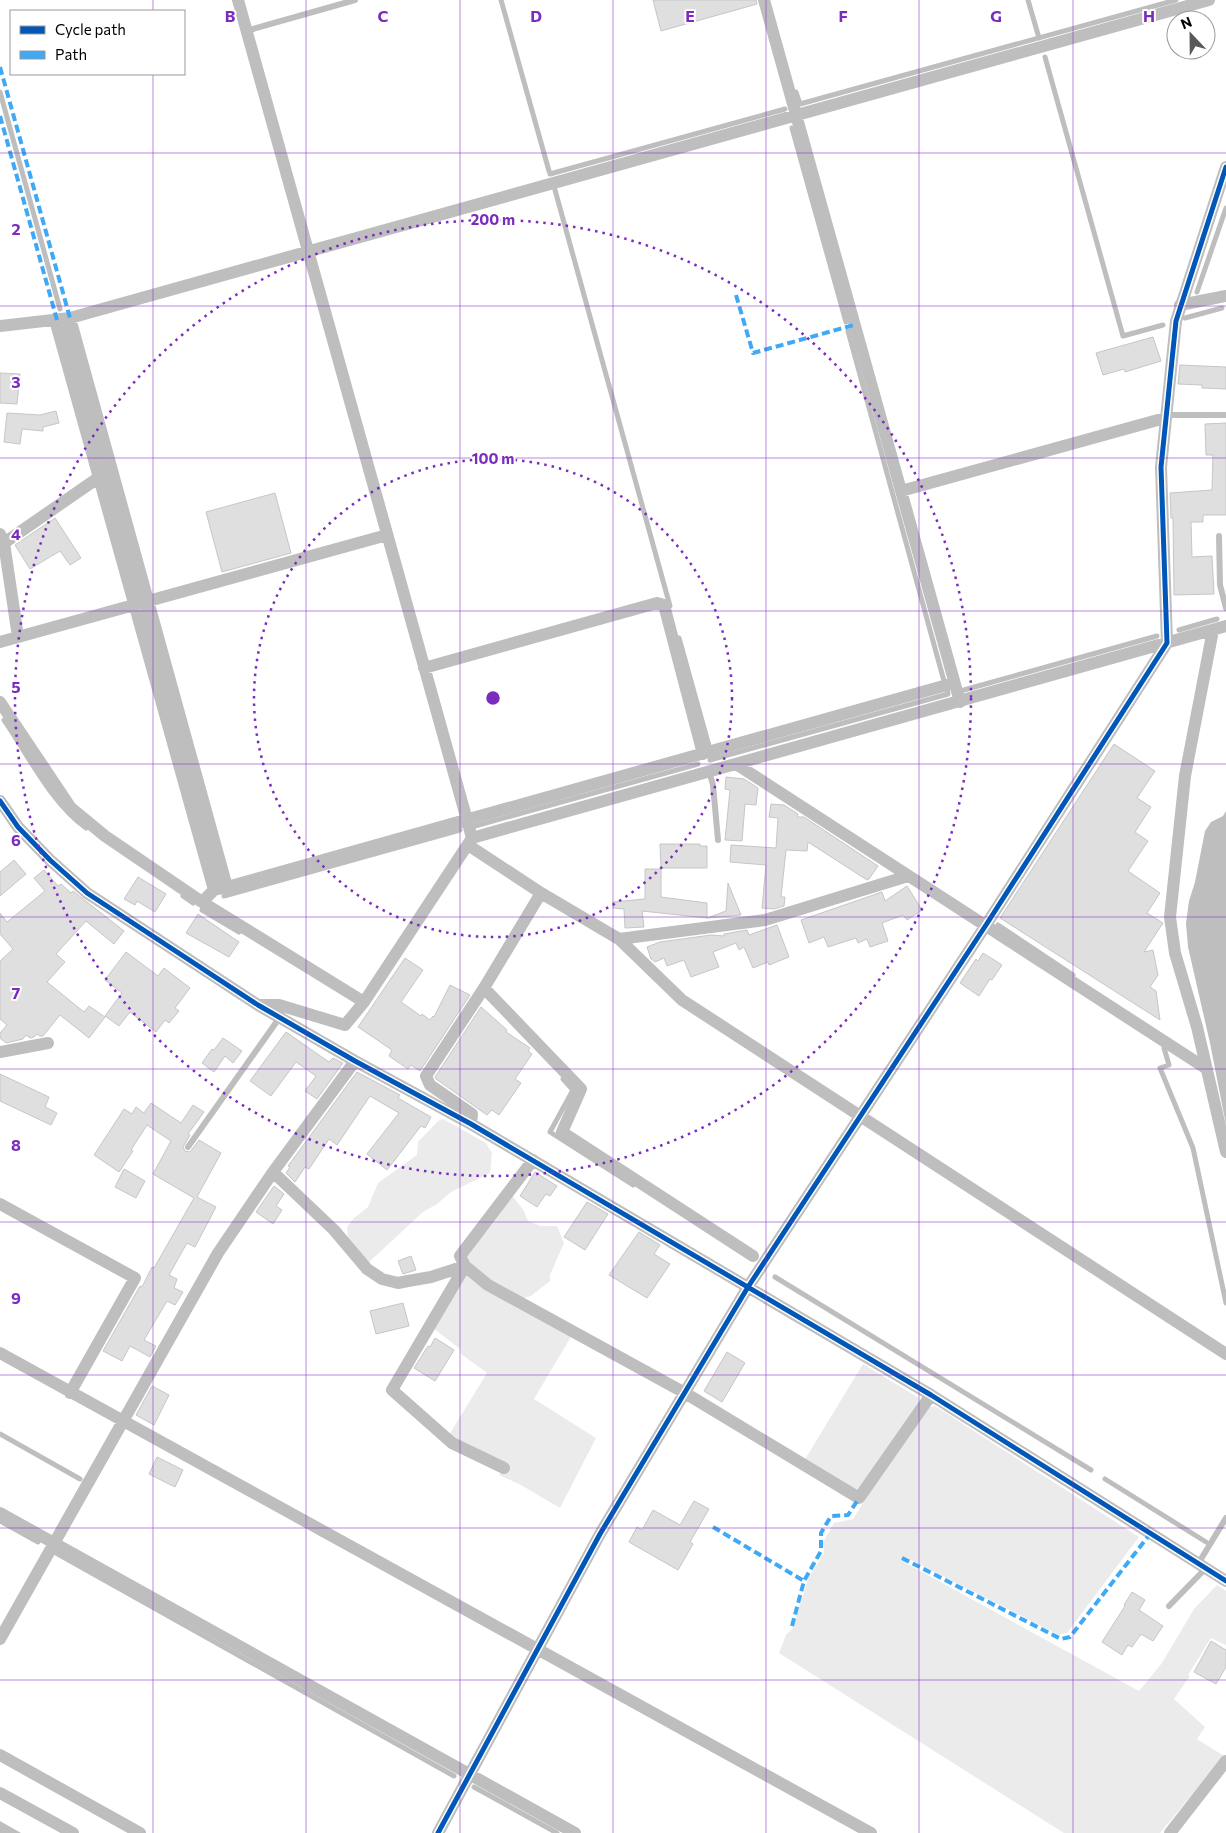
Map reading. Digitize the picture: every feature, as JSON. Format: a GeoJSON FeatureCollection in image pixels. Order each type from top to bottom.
{"type":"FeatureCollection","features":[{"type":"Feature","properties":{"kind":"street"},"geometry":{"type":"LineString","coordinates":[[238,0],[467,819],[470,842],[541,893],[619,939],[682,1000],[1226,1354]]}},
{"type":"Feature","properties":{"kind":"street"},"geometry":{"type":"LineString","coordinates":[[764,0],[960,702]]}},
{"type":"Feature","properties":{"kind":"street"},"geometry":{"type":"LineString","coordinates":[[0,326],[70,318],[1209,0]]}},
{"type":"Feature","properties":{"kind":"street"},"geometry":{"type":"LineString","coordinates":[[438,1833],[600,1534],[748,1287],[986,925],[1167,643],[1161,467],[1176,321],[1226,167]]}},
{"type":"Feature","properties":{"kind":"street"},"geometry":{"type":"LineString","coordinates":[[1180,305],[1226,296]]}},
{"type":"Feature","properties":{"kind":"street"},"geometry":{"type":"LineString","coordinates":[[70,318],[227,887]]}},
{"type":"Feature","properties":{"kind":"street"},"geometry":{"type":"LineString","coordinates":[[55,320],[214,890]]}},
{"type":"Feature","properties":{"kind":"street"},"geometry":{"type":"LineString","coordinates":[[901,491],[1165,417]]}},
{"type":"Feature","properties":{"kind":"street"},"geometry":{"type":"LineString","coordinates":[[18,637],[2,538],[98,478]]}},
{"type":"Feature","properties":{"kind":"street"},"geometry":{"type":"LineString","coordinates":[[0,642],[387,535]]}},
{"type":"Feature","properties":{"kind":"street"},"geometry":{"type":"LineString","coordinates":[[424,668],[658,603],[664,605],[703,754]]}},
{"type":"Feature","properties":{"kind":"street"},"geometry":{"type":"LineString","coordinates":[[258,1005],[279,1005],[345,1025],[364,1002],[470,842],[709,771],[1226,626]]}},
{"type":"Feature","properties":{"kind":"street"},"geometry":{"type":"LineString","coordinates":[[1213,630],[1185,776],[1170,917],[1175,953],[1208,1069],[1226,1152]]}},
{"type":"Feature","properties":{"kind":"street"},"geometry":{"type":"LineString","coordinates":[[202,902],[214,890],[954,683]]}},
{"type":"Feature","properties":{"kind":"street"},"geometry":{"type":"LineString","coordinates":[[0,702],[70,808],[105,836],[202,902],[364,1002]]}},
{"type":"Feature","properties":{"kind":"street"},"geometry":{"type":"LineString","coordinates":[[736,764],[1208,1069]]}},
{"type":"Feature","properties":{"kind":"street"},"geometry":{"type":"LineString","coordinates":[[0,801],[18,827],[50,860],[87,893],[258,1005],[355,1062],[471,1124],[930,1395],[1226,1581]]}},
{"type":"Feature","properties":{"kind":"street"},"geometry":{"type":"LineString","coordinates":[[619,939],[765,920],[908,876]]}},
{"type":"Feature","properties":{"kind":"street"},"geometry":{"type":"LineString","coordinates":[[471,1124],[472,1114],[430,1085],[426,1076],[484,988],[541,893]]}},
{"type":"Feature","properties":{"kind":"street"},"geometry":{"type":"LineString","coordinates":[[484,988],[581,1089],[562,1132],[753,1256]]}},
{"type":"Feature","properties":{"kind":"street"},"geometry":{"type":"LineString","coordinates":[[0,1052],[48,1043]]}},
{"type":"Feature","properties":{"kind":"street"},"geometry":{"type":"LineString","coordinates":[[0,1639],[218,1253],[273,1172],[355,1062]]}},
{"type":"Feature","properties":{"kind":"street"},"geometry":{"type":"LineString","coordinates":[[532,1160],[460,1256],[465,1266],[488,1285],[685,1393],[859,1498],[930,1395]]}},
{"type":"Feature","properties":{"kind":"street"},"geometry":{"type":"LineString","coordinates":[[273,1172],[334,1230],[367,1269],[382,1279],[398,1283],[431,1277],[465,1266]]}},
{"type":"Feature","properties":{"kind":"street"},"geometry":{"type":"LineString","coordinates":[[0,1204],[135,1278],[70,1392]]}},
{"type":"Feature","properties":{"kind":"street"},"geometry":{"type":"LineString","coordinates":[[465,1266],[392,1390],[452,1443],[504,1468]]}},
{"type":"Feature","properties":{"kind":"street"},"geometry":{"type":"LineString","coordinates":[[0,1353],[871,1833]]}},
{"type":"Feature","properties":{"kind":"street"},"geometry":{"type":"LineString","coordinates":[[0,1513],[575,1833]]}},
{"type":"Feature","properties":{"kind":"street"},"geometry":{"type":"LineString","coordinates":[[0,1755],[140,1833]]}},
{"type":"Feature","properties":{"kind":"street"},"geometry":{"type":"LineString","coordinates":[[1170,1833],[1226,1761]]}},
{"type":"Feature","properties":{"kind":"street"},"geometry":{"type":"LineString","coordinates":[[0,1794],[72,1833]]}},
{"type":"Feature","properties":{"kind":"lane"},"geometry":{"type":"LineString","coordinates":[[246,31],[355,0]]}},
{"type":"Feature","properties":{"kind":"lane"},"geometry":{"type":"LineString","coordinates":[[1165,417],[1226,415]]}},
{"type":"Feature","properties":{"kind":"lane"},"geometry":{"type":"LineString","coordinates":[[1219,536],[1220,585],[1226,608]]}},
{"type":"Feature","properties":{"kind":"lane"},"geometry":{"type":"LineString","coordinates":[[709,771],[713,785],[718,840]]}},
{"type":"Feature","properties":{"kind":"lane"},"geometry":{"type":"LineString","coordinates":[[188,1147],[280,1018]]}},
{"type":"Feature","properties":{"kind":"lane"},"geometry":{"type":"LineString","coordinates":[[1169,1606],[1202,1566],[1226,1518]]}},
{"type":"Feature","properties":{"kind":"shaded area"},"geometry":{"type":"Polygon","coordinates":[[[1226,811],[1226,1125],[1188,947],[1186,923],[1189,901],[1195,882],[1205,831],[1211,822],[1223,816],[1226,811]]]}},
{"type":"Feature","properties":{"kind":"shaded area"},"geometry":{"type":"Polygon","coordinates":[[[443,1119],[486,1143],[492,1153],[490,1173],[451,1192],[437,1204],[423,1212],[368,1263],[348,1237],[347,1227],[354,1218],[368,1207],[378,1183],[417,1155],[418,1142],[438,1121],[443,1119]]]}},
{"type":"Feature","properties":{"kind":"shaded area"},"geometry":{"type":"Polygon","coordinates":[[[511,1194],[524,1211],[528,1221],[541,1226],[557,1226],[564,1243],[550,1275],[550,1281],[531,1296],[520,1299],[481,1276],[474,1270],[465,1255],[511,1194]]]}},
{"type":"Feature","properties":{"kind":"shaded area"},"geometry":{"type":"Polygon","coordinates":[[[466,1272],[572,1335],[534,1399],[596,1438],[560,1508],[521,1485],[499,1475],[505,1464],[449,1435],[487,1373],[461,1354],[460,1349],[433,1328],[466,1272]]]}},
{"type":"Feature","properties":{"kind":"shaded area"},"geometry":{"type":"Polygon","coordinates":[[[863,1364],[919,1398],[918,1405],[862,1488],[853,1491],[804,1461],[863,1364]]]}},
{"type":"Feature","properties":{"kind":"shaded area"},"geometry":{"type":"Polygon","coordinates":[[[935,1406],[1139,1537],[1067,1633],[1059,1635],[907,1558],[904,1562],[1139,1691],[1162,1663],[1194,1609],[1217,1585],[1226,1591],[1226,1645],[1211,1638],[1188,1675],[1190,1676],[1174,1699],[1205,1727],[1197,1739],[1224,1756],[1160,1833],[1064,1833],[779,1653],[786,1635],[793,1628],[808,1579],[824,1553],[823,1542],[834,1523],[853,1519],[927,1408],[935,1406]]]}},
{"type":"Feature","properties":{"kind":"shaded area"},"geometry":{"type":"Polygon","coordinates":[[[0,1821],[21,1833],[0,1833],[0,1821]]]}},
{"type":"Feature","properties":{"kind":"building"},"geometry":{"type":"Polygon","coordinates":[[[653,0],[756,0],[757,4],[661,31],[653,0]]]}},
{"type":"Feature","properties":{"kind":"building"},"geometry":{"type":"Polygon","coordinates":[[[1153,337],[1161,361],[1125,372],[1124,369],[1103,375],[1096,353],[1153,337]]]}},
{"type":"Feature","properties":{"kind":"building"},"geometry":{"type":"Polygon","coordinates":[[[1180,365],[1226,367],[1226,389],[1178,384],[1180,365]]]}},
{"type":"Feature","properties":{"kind":"building"},"geometry":{"type":"Polygon","coordinates":[[[0,373],[20,374],[17,404],[0,403],[0,373]]]}},
{"type":"Feature","properties":{"kind":"building"},"geometry":{"type":"Polygon","coordinates":[[[56,411],[59,423],[43,427],[43,431],[22,429],[20,444],[4,442],[7,413],[40,415],[56,411]]]}},
{"type":"Feature","properties":{"kind":"building"},"geometry":{"type":"Polygon","coordinates":[[[1226,423],[1226,515],[1203,515],[1203,522],[1191,522],[1192,557],[1212,556],[1214,594],[1174,595],[1173,518],[1171,518],[1170,493],[1212,490],[1213,455],[1206,455],[1205,424],[1226,423]]]}},
{"type":"Feature","properties":{"kind":"building"},"geometry":{"type":"Polygon","coordinates":[[[275,493],[291,553],[222,572],[206,512],[275,493]]]}},
{"type":"Feature","properties":{"kind":"building"},"geometry":{"type":"Polygon","coordinates":[[[55,518],[81,558],[70,565],[60,551],[30,569],[15,545],[55,518]]]}},
{"type":"Feature","properties":{"kind":"building"},"geometry":{"type":"Polygon","coordinates":[[[1114,744],[1155,771],[1137,798],[1151,807],[1135,832],[1148,841],[1128,871],[1160,893],[1147,913],[1163,923],[1144,952],[1153,950],[1158,975],[1150,987],[1156,991],[1160,1020],[1000,918],[1114,744]]]}},
{"type":"Feature","properties":{"kind":"building"},"geometry":{"type":"Polygon","coordinates":[[[726,777],[744,779],[758,788],[756,805],[745,804],[742,841],[725,840],[730,790],[725,789],[726,777]]]}},
{"type":"Feature","properties":{"kind":"building"},"geometry":{"type":"Polygon","coordinates":[[[771,804],[784,805],[798,814],[797,817],[804,817],[878,866],[867,880],[808,842],[807,851],[786,850],[781,897],[785,897],[784,906],[774,909],[762,908],[766,865],[730,862],[731,845],[776,848],[778,818],[769,817],[771,804]]]}},
{"type":"Feature","properties":{"kind":"building"},"geometry":{"type":"Polygon","coordinates":[[[660,844],[700,844],[700,846],[707,846],[707,868],[661,868],[660,844]]]}},
{"type":"Feature","properties":{"kind":"building"},"geometry":{"type":"Polygon","coordinates":[[[14,860],[26,874],[0,896],[0,872],[14,860]]]}},
{"type":"Feature","properties":{"kind":"building"},"geometry":{"type":"Polygon","coordinates":[[[645,869],[661,869],[661,897],[707,903],[707,918],[642,911],[644,927],[625,928],[624,909],[613,908],[613,902],[645,899],[645,869]]]}},
{"type":"Feature","properties":{"kind":"building"},"geometry":{"type":"Polygon","coordinates":[[[44,870],[58,886],[61,884],[71,893],[73,891],[124,931],[114,944],[86,921],[56,954],[65,962],[47,982],[84,1012],[89,1006],[105,1017],[89,1038],[60,1015],[43,1036],[37,1034],[30,1038],[26,1035],[23,1039],[6,1043],[0,1038],[0,1033],[7,1025],[0,1019],[0,961],[13,949],[0,934],[0,913],[7,922],[45,891],[34,878],[44,870]]]}},
{"type":"Feature","properties":{"kind":"building"},"geometry":{"type":"Polygon","coordinates":[[[138,877],[166,894],[155,912],[137,901],[135,905],[124,899],[138,877]]]}},
{"type":"Feature","properties":{"kind":"building"},"geometry":{"type":"Polygon","coordinates":[[[728,883],[741,915],[707,918],[726,911],[728,883]]]}},
{"type":"Feature","properties":{"kind":"building"},"geometry":{"type":"Polygon","coordinates":[[[907,886],[922,910],[907,920],[903,915],[882,923],[888,941],[870,947],[867,939],[858,943],[856,938],[828,947],[824,937],[809,943],[801,920],[882,892],[885,901],[907,886]]]}},
{"type":"Feature","properties":{"kind":"building"},"geometry":{"type":"Polygon","coordinates":[[[198,914],[239,942],[229,957],[186,933],[198,914]]]}},
{"type":"Feature","properties":{"kind":"building"},"geometry":{"type":"Polygon","coordinates":[[[777,925],[789,957],[769,965],[768,962],[753,968],[744,947],[739,950],[736,943],[713,952],[719,967],[691,977],[684,960],[667,966],[664,958],[655,962],[651,959],[647,947],[660,942],[711,935],[724,936],[724,934],[747,930],[749,935],[777,925]]]}},
{"type":"Feature","properties":{"kind":"building"},"geometry":{"type":"Polygon","coordinates":[[[126,952],[158,976],[164,968],[190,988],[175,1008],[179,1011],[169,1023],[165,1020],[156,1032],[130,1012],[119,1026],[105,1016],[122,993],[105,980],[126,952]]]}},
{"type":"Feature","properties":{"kind":"building"},"geometry":{"type":"Polygon","coordinates":[[[983,953],[1002,965],[979,996],[960,983],[976,959],[978,961],[983,953]]]}},
{"type":"Feature","properties":{"kind":"building"},"geometry":{"type":"Polygon","coordinates":[[[405,958],[423,970],[401,1002],[421,1016],[422,1014],[430,1020],[434,1017],[450,985],[470,995],[420,1071],[411,1065],[408,1069],[389,1056],[392,1050],[358,1027],[405,958]]]}},
{"type":"Feature","properties":{"kind":"building"},"geometry":{"type":"Polygon","coordinates":[[[481,1007],[507,1030],[506,1032],[530,1048],[528,1051],[532,1054],[515,1079],[521,1083],[499,1115],[492,1110],[487,1115],[435,1077],[481,1007]]]}},
{"type":"Feature","properties":{"kind":"building"},"geometry":{"type":"Polygon","coordinates":[[[286,1032],[329,1062],[333,1058],[343,1063],[317,1099],[305,1091],[316,1076],[296,1062],[271,1096],[250,1081],[286,1032]]]}},
{"type":"Feature","properties":{"kind":"building"},"geometry":{"type":"Polygon","coordinates":[[[223,1038],[242,1051],[233,1063],[225,1056],[214,1072],[202,1063],[223,1038]]]}},
{"type":"Feature","properties":{"kind":"building"},"geometry":{"type":"Polygon","coordinates":[[[357,1072],[400,1095],[398,1098],[431,1117],[425,1128],[421,1126],[387,1170],[367,1154],[399,1113],[370,1096],[337,1145],[329,1139],[309,1169],[305,1167],[295,1182],[286,1173],[290,1167],[288,1166],[357,1072]]]}},
{"type":"Feature","properties":{"kind":"building"},"geometry":{"type":"Polygon","coordinates":[[[0,1074],[49,1097],[45,1107],[57,1113],[51,1125],[0,1101],[0,1074]]]}},
{"type":"Feature","properties":{"kind":"building"},"geometry":{"type":"Polygon","coordinates":[[[151,1103],[181,1123],[193,1105],[204,1112],[188,1134],[190,1135],[183,1147],[185,1151],[190,1152],[199,1140],[221,1153],[197,1197],[216,1207],[195,1247],[187,1243],[169,1275],[177,1279],[174,1288],[183,1292],[175,1305],[167,1301],[144,1340],[156,1346],[150,1357],[130,1346],[122,1361],[103,1351],[194,1198],[153,1174],[171,1141],[147,1125],[119,1172],[94,1155],[124,1109],[132,1114],[136,1107],[144,1113],[151,1103]]]}},
{"type":"Feature","properties":{"kind":"building"},"geometry":{"type":"Polygon","coordinates":[[[124,1169],[145,1181],[136,1198],[115,1187],[124,1169]]]}},
{"type":"Feature","properties":{"kind":"building"},"geometry":{"type":"Polygon","coordinates":[[[535,1172],[557,1186],[550,1196],[546,1194],[537,1207],[520,1196],[535,1172]]]}},
{"type":"Feature","properties":{"kind":"building"},"geometry":{"type":"Polygon","coordinates":[[[274,1186],[284,1194],[276,1206],[282,1210],[273,1224],[256,1212],[274,1186]]]}},
{"type":"Feature","properties":{"kind":"building"},"geometry":{"type":"Polygon","coordinates":[[[587,1202],[608,1214],[585,1250],[564,1237],[587,1202]]]}},
{"type":"Feature","properties":{"kind":"building"},"geometry":{"type":"Polygon","coordinates":[[[639,1232],[660,1245],[654,1254],[670,1264],[647,1298],[609,1275],[639,1232]]]}},
{"type":"Feature","properties":{"kind":"building"},"geometry":{"type":"Polygon","coordinates":[[[411,1256],[416,1270],[403,1274],[398,1261],[411,1256]]]}},
{"type":"Feature","properties":{"kind":"building"},"geometry":{"type":"Polygon","coordinates":[[[403,1303],[409,1326],[376,1334],[370,1311],[403,1303]]]}},
{"type":"Feature","properties":{"kind":"building"},"geometry":{"type":"Polygon","coordinates":[[[435,1338],[454,1350],[435,1381],[414,1368],[435,1338]]]}},
{"type":"Feature","properties":{"kind":"building"},"geometry":{"type":"Polygon","coordinates":[[[727,1352],[745,1363],[722,1402],[704,1391],[727,1352]]]}},
{"type":"Feature","properties":{"kind":"building"},"geometry":{"type":"Polygon","coordinates":[[[152,1386],[169,1395],[154,1425],[136,1415],[152,1386]]]}},
{"type":"Feature","properties":{"kind":"building"},"geometry":{"type":"Polygon","coordinates":[[[157,1457],[183,1470],[175,1487],[149,1474],[157,1457]]]}},
{"type":"Feature","properties":{"kind":"building"},"geometry":{"type":"Polygon","coordinates":[[[694,1501],[709,1509],[690,1542],[693,1544],[678,1570],[629,1542],[637,1527],[642,1530],[653,1510],[680,1525],[694,1501]]]}},
{"type":"Feature","properties":{"kind":"building"},"geometry":{"type":"Polygon","coordinates":[[[1132,1592],[1145,1600],[1139,1610],[1163,1626],[1153,1641],[1141,1634],[1132,1647],[1128,1645],[1122,1655],[1102,1642],[1132,1592]]]}},
{"type":"Feature","properties":{"kind":"building"},"geometry":{"type":"Polygon","coordinates":[[[1211,1641],[1226,1650],[1226,1667],[1216,1684],[1194,1672],[1211,1641]]]}},
{"type":"Feature","properties":{"kind":"waterway"},"geometry":{"type":"LineString","coordinates":[[501,0],[549,171]]}},
{"type":"Feature","properties":{"kind":"waterway"},"geometry":{"type":"LineString","coordinates":[[1028,0],[1039,38]]}},
{"type":"Feature","properties":{"kind":"waterway"},"geometry":{"type":"LineString","coordinates":[[796,92],[800,104],[1176,0]]}},
{"type":"Feature","properties":{"kind":"waterway"},"geometry":{"type":"LineString","coordinates":[[1045,57],[1123,336],[1163,325]]}},
{"type":"Feature","properties":{"kind":"waterway"},"geometry":{"type":"LineString","coordinates":[[0,92],[60,309]]}},
{"type":"Feature","properties":{"kind":"waterway"},"geometry":{"type":"LineString","coordinates":[[550,174],[785,109]]}},
{"type":"Feature","properties":{"kind":"waterway"},"geometry":{"type":"LineString","coordinates":[[792,128],[846,322]]}},
{"type":"Feature","properties":{"kind":"waterway"},"geometry":{"type":"LineString","coordinates":[[555,190],[670,606]]}},
{"type":"Feature","properties":{"kind":"waterway"},"geometry":{"type":"LineString","coordinates":[[1197,292],[1226,208]]}},
{"type":"Feature","properties":{"kind":"waterway"},"geometry":{"type":"LineString","coordinates":[[1185,318],[1222,308]]}},
{"type":"Feature","properties":{"kind":"waterway"},"geometry":{"type":"LineString","coordinates":[[65,327],[140,598]]}},
{"type":"Feature","properties":{"kind":"waterway"},"geometry":{"type":"LineString","coordinates":[[848,331],[944,681]]}},
{"type":"Feature","properties":{"kind":"waterway"},"geometry":{"type":"LineString","coordinates":[[143,609],[219,882]]}},
{"type":"Feature","properties":{"kind":"waterway"},"geometry":{"type":"LineString","coordinates":[[1179,630],[1217,619]]}},
{"type":"Feature","properties":{"kind":"waterway"},"geometry":{"type":"LineString","coordinates":[[964,690],[1157,636]]}},
{"type":"Feature","properties":{"kind":"waterway"},"geometry":{"type":"LineString","coordinates":[[679,638],[709,746]]}},
{"type":"Feature","properties":{"kind":"waterway"},"geometry":{"type":"LineString","coordinates":[[710,760],[948,694],[947,689]]}},
{"type":"Feature","properties":{"kind":"waterway"},"geometry":{"type":"LineString","coordinates":[[4,720],[51,792],[73,818],[86,828]]}},
{"type":"Feature","properties":{"kind":"waterway"},"geometry":{"type":"LineString","coordinates":[[475,826],[698,764]]}},
{"type":"Feature","properties":{"kind":"waterway"},"geometry":{"type":"LineString","coordinates":[[224,896],[460,830]]}},
{"type":"Feature","properties":{"kind":"waterway"},"geometry":{"type":"LineString","coordinates":[[183,896],[193,903]]}},
{"type":"Feature","properties":{"kind":"waterway"},"geometry":{"type":"LineString","coordinates":[[202,910],[239,932]]}},
{"type":"Feature","properties":{"kind":"waterway"},"geometry":{"type":"LineString","coordinates":[[998,925],[1073,975]]}},
{"type":"Feature","properties":{"kind":"waterway"},"geometry":{"type":"LineString","coordinates":[[1164,1048],[1169,1065],[1160,1068],[1193,1148],[1226,1303]]}},
{"type":"Feature","properties":{"kind":"waterway"},"geometry":{"type":"LineString","coordinates":[[563,1079],[573,1090],[550,1132],[633,1185]]}},
{"type":"Feature","properties":{"kind":"waterway"},"geometry":{"type":"LineString","coordinates":[[775,1277],[1091,1470]]}},
{"type":"Feature","properties":{"kind":"waterway"},"geometry":{"type":"LineString","coordinates":[[0,1434],[80,1479]]}},
{"type":"Feature","properties":{"kind":"waterway"},"geometry":{"type":"LineString","coordinates":[[1105,1479],[1206,1542]]}},
{"type":"Feature","properties":{"kind":"waterway"},"geometry":{"type":"LineString","coordinates":[[0,1521],[38,1542]]}},
{"type":"Feature","properties":{"kind":"waterway"},"geometry":{"type":"LineString","coordinates":[[56,1553],[454,1776]]}},
{"type":"Feature","properties":{"kind":"waterway"},"geometry":{"type":"LineString","coordinates":[[474,1787],[557,1833]]}},
{"type":"Feature","properties":{"kind":"marked path"},"geometry":{"type":"LineString","coordinates":[[0,67],[70,318]]}},
{"type":"Feature","properties":{"kind":"marked path"},"geometry":{"type":"LineString","coordinates":[[0,116],[57,320]]}},
{"type":"Feature","properties":{"kind":"marked path"},"geometry":{"type":"LineString","coordinates":[[736,295],[753,353],[854,325]]}},
{"type":"Feature","properties":{"kind":"marked path"},"geometry":{"type":"LineString","coordinates":[[792,1626],[804,1581],[821,1551],[821,1533],[831,1516],[848,1515],[859,1498]]}},
{"type":"Feature","properties":{"kind":"marked path"},"geometry":{"type":"LineString","coordinates":[[713,1527],[804,1581]]}},
{"type":"Feature","properties":{"kind":"marked path"},"geometry":{"type":"LineString","coordinates":[[902,1558],[1061,1639],[1070,1637],[1150,1534]]}},
{"type":"Feature","properties":{"kind":"cycle path"},"geometry":{"type":"LineString","coordinates":[[438,1833],[600,1534],[748,1287],[986,925],[1167,643],[1161,467],[1176,321],[1226,167]]}},
{"type":"Feature","properties":{"kind":"cycle path"},"geometry":{"type":"LineString","coordinates":[[0,801],[18,827],[50,860],[87,893],[258,1005],[355,1061],[471,1124],[931,1395],[1226,1581]]}}]}
